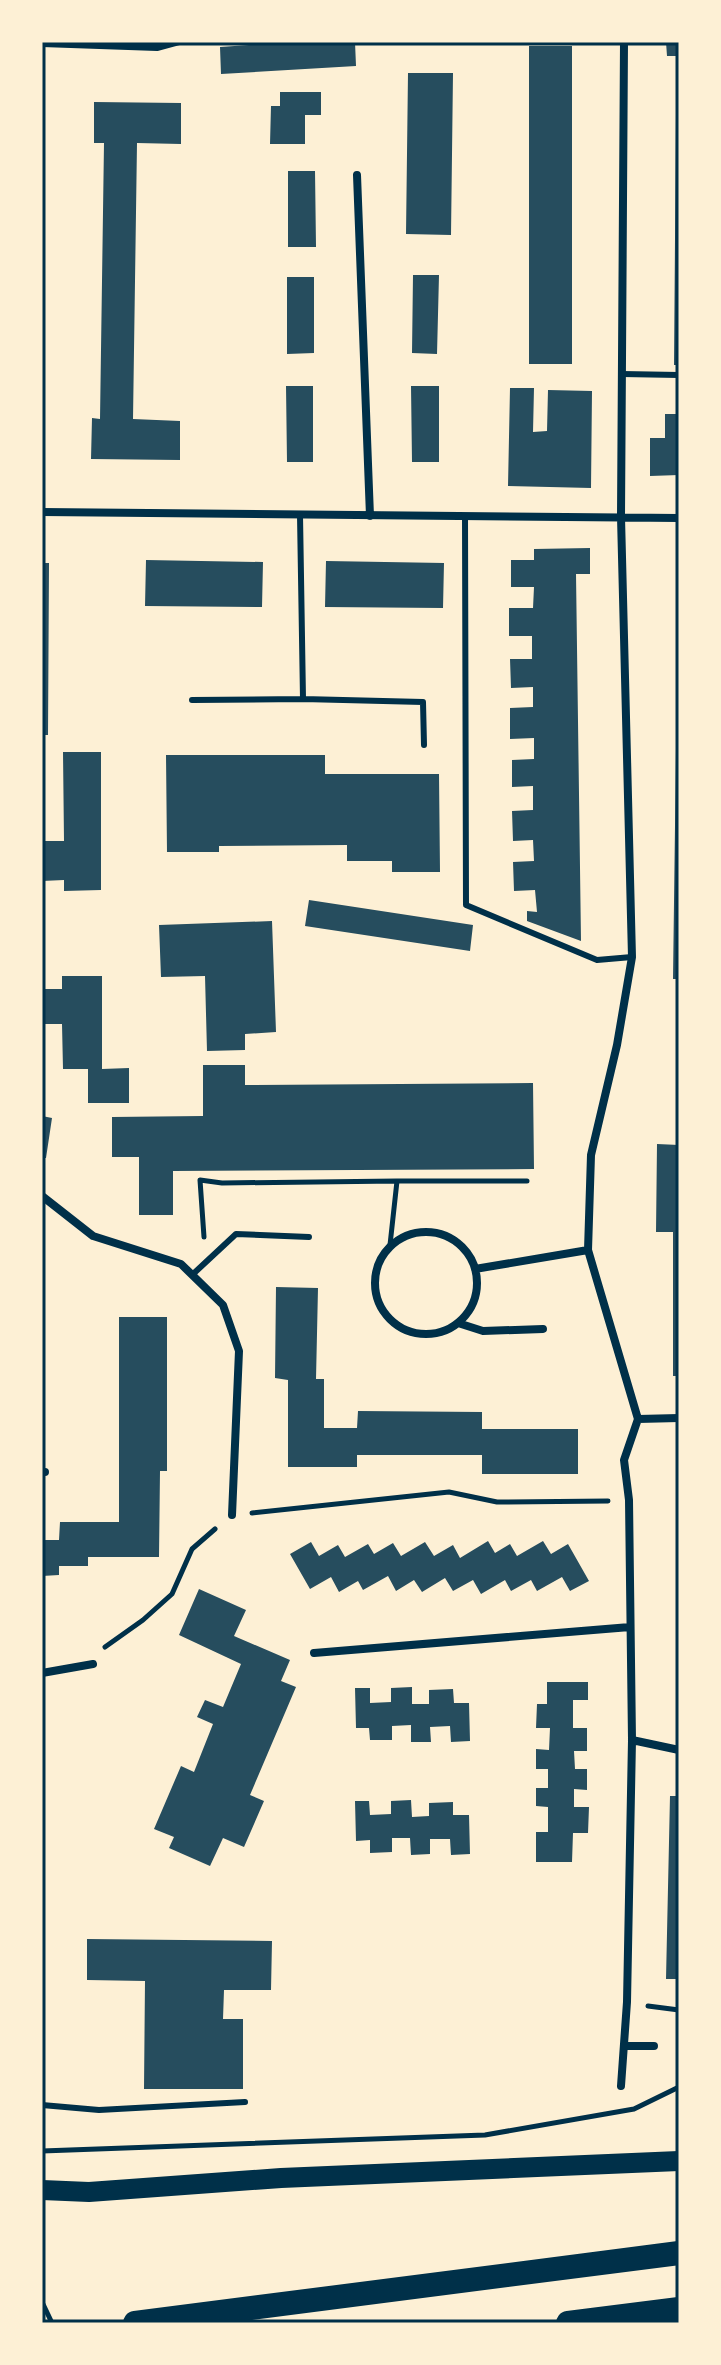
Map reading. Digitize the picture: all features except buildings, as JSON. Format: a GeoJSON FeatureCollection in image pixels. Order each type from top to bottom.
{"type":"FeatureCollection","features":[{"type":"Feature","properties":{"kind":"highway"},"geometry":{"type":"LineString","coordinates":[[135,2323],[679,2253]]}},
{"type":"Feature","properties":{"kind":"highway"},"geometry":{"type":"LineString","coordinates":[[568,2323],[679,2309]]}},
{"type":"Feature","properties":{"kind":"main road"},"geometry":{"type":"LineString","coordinates":[[42,2190],[89,2192],[281,2178],[679,2161]]}},
{"type":"Feature","properties":{"kind":"street"},"geometry":{"type":"LineString","coordinates":[[621,2086],[627,2002],[632,1740],[629,1500],[624,1460],[638,1419],[588,1250],[591,1155],[617,1045],[632,957],[621,517],[624,42]]}},
{"type":"Feature","properties":{"kind":"street"},"geometry":{"type":"LineString","coordinates":[[357,175],[370,516]]}},
{"type":"Feature","properties":{"kind":"street"},"geometry":{"type":"LineString","coordinates":[[42,512],[679,518]]}},
{"type":"Feature","properties":{"kind":"street"},"geometry":{"type":"LineString","coordinates":[[42,1196],[93,1236],[181,1264],[223,1305],[239,1351],[232,1515]]}},
{"type":"Feature","properties":{"kind":"street"},"geometry":{"type":"LineString","coordinates":[[422,1232],[439,1233],[455,1240],[467,1253],[475,1269],[478,1284],[475,1298],[458,1323],[443,1332],[426,1335],[408,1332],[393,1324],[375,1294],[374,1276],[380,1260],[390,1245],[405,1236],[422,1232]]}},
{"type":"Feature","properties":{"kind":"street"},"geometry":{"type":"LineString","coordinates":[[475,1269],[588,1250]]}},
{"type":"Feature","properties":{"kind":"street"},"geometry":{"type":"LineString","coordinates":[[458,1323],[483,1331],[543,1329]]}},
{"type":"Feature","properties":{"kind":"street"},"geometry":{"type":"LineString","coordinates":[[638,1419],[679,1418]]}},
{"type":"Feature","properties":{"kind":"street"},"geometry":{"type":"LineString","coordinates":[[314,1653],[630,1627]]}},
{"type":"Feature","properties":{"kind":"street"},"geometry":{"type":"LineString","coordinates":[[42,1673],[93,1664]]}},
{"type":"Feature","properties":{"kind":"street"},"geometry":{"type":"LineString","coordinates":[[632,1740],[679,1750]]}},
{"type":"Feature","properties":{"kind":"street"},"geometry":{"type":"LineString","coordinates":[[624,2046],[654,2046]]}},
{"type":"Feature","properties":{"kind":"lane"},"geometry":{"type":"LineString","coordinates":[[42,44],[157,48],[179,42]]}},
{"type":"Feature","properties":{"kind":"lane"},"geometry":{"type":"LineString","coordinates":[[622,374],[679,375]]}},
{"type":"Feature","properties":{"kind":"lane"},"geometry":{"type":"LineString","coordinates":[[300,515],[303,699]]}},
{"type":"Feature","properties":{"kind":"lane"},"geometry":{"type":"LineString","coordinates":[[465,516],[466,905],[597,960],[632,957]]}},
{"type":"Feature","properties":{"kind":"lane"},"geometry":{"type":"LineString","coordinates":[[192,700],[423,702],[424,745]]}},
{"type":"Feature","properties":{"kind":"lane"},"geometry":{"type":"LineString","coordinates":[[192,1275],[236,1234],[309,1237]]}},
{"type":"Feature","properties":{"kind":"lane"},"geometry":{"type":"LineString","coordinates":[[42,2105],[99,2110],[245,2102]]}},
{"type":"Feature","properties":{"kind":"path"},"geometry":{"type":"LineString","coordinates":[[206,1261],[200,1180],[222,1183],[527,1181]]}},
{"type":"Feature","properties":{"kind":"path"},"geometry":{"type":"LineString","coordinates":[[390,1245],[397,1181]]}},
{"type":"Feature","properties":{"kind":"path"},"geometry":{"type":"LineString","coordinates":[[76,1667],[143,1620],[172,1594],[192,1549],[232,1515],[449,1492],[497,1502],[629,1500]]}},
{"type":"Feature","properties":{"kind":"path"},"geometry":{"type":"LineString","coordinates":[[627,2002],[679,2010]]}},
{"type":"Feature","properties":{"kind":"path"},"geometry":{"type":"LineString","coordinates":[[42,2151],[485,2135],[634,2109],[679,2087]]}},
{"type":"Feature","properties":{"kind":"path"},"geometry":{"type":"LineString","coordinates":[[42,2302],[52,2323]]}}]}
